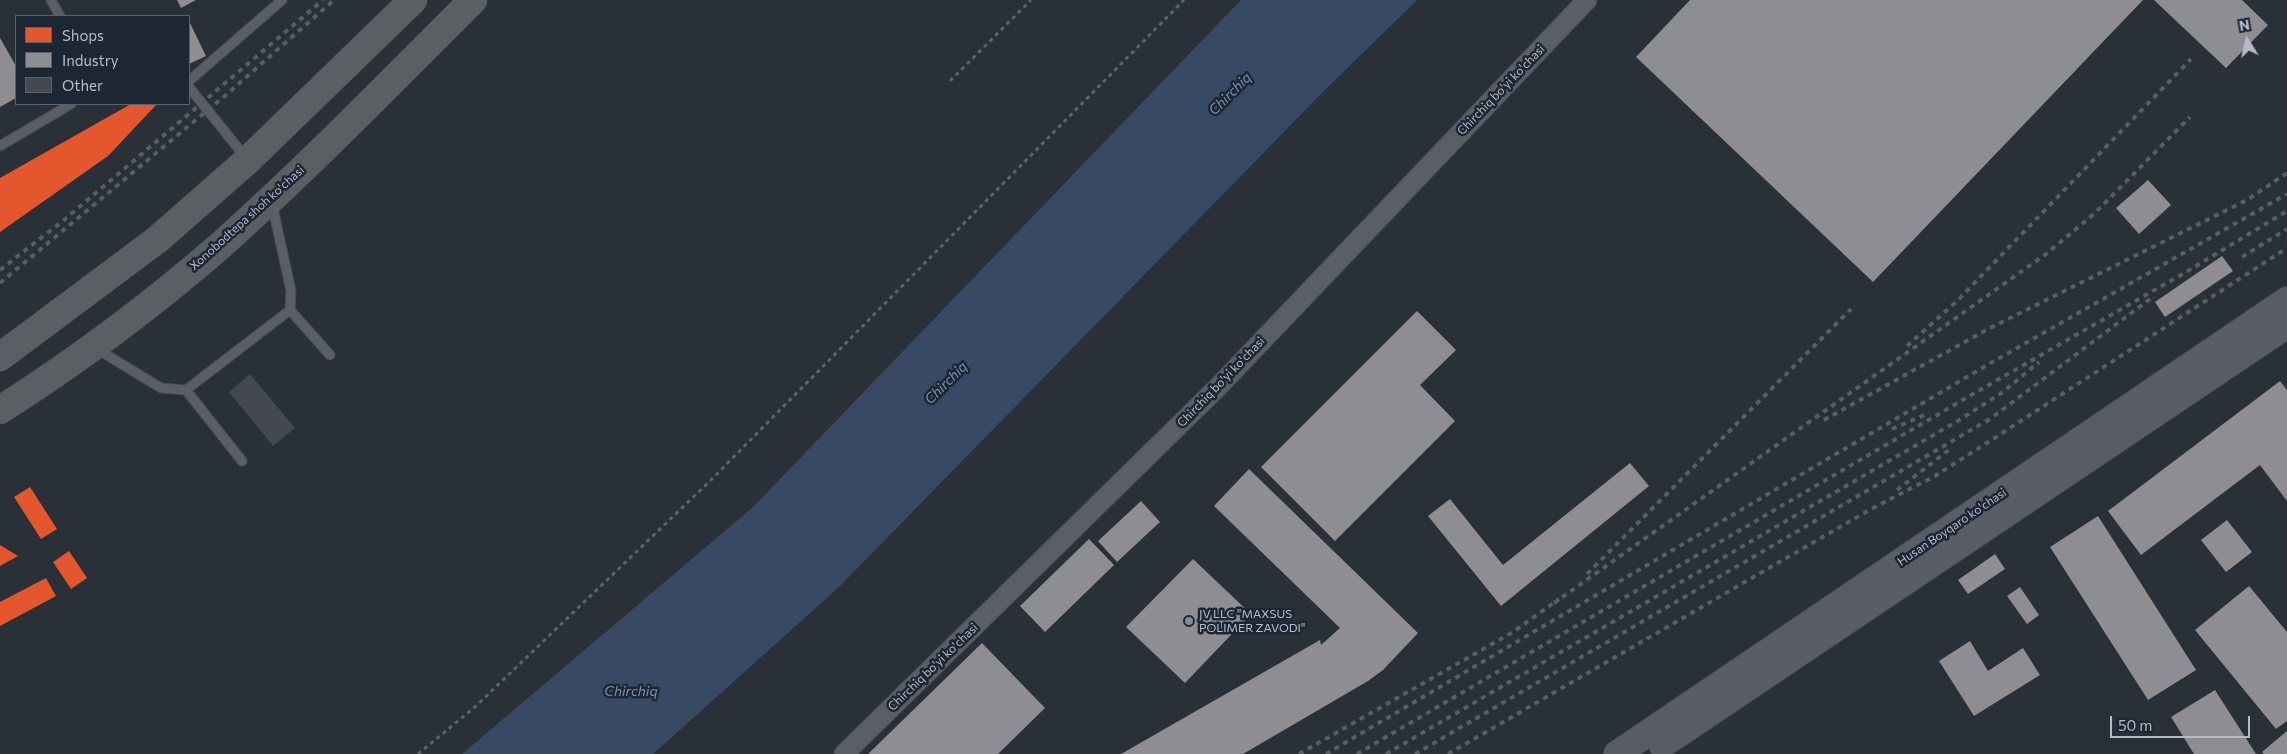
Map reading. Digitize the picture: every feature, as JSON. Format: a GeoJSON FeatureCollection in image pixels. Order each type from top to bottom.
{"type":"FeatureCollection","features":[{"type":"Feature","properties":{"kind":"highway"},"geometry":{"type":"LineString","coordinates":[[0,357],[158,239],[248,160],[413,0]]}},
{"type":"Feature","properties":{"kind":"highway","name":"Xonobodtepa shoh ko'chasi"},"geometry":{"type":"LineString","coordinates":[[0,410],[56,374],[212,252],[271,199],[473,0]]}},
{"type":"Feature","properties":{"kind":"main road","name":"Husan Boyqaro ko'chasi"},"geometry":{"type":"LineString","coordinates":[[1617,754],[2287,300]]}},
{"type":"Feature","properties":{"kind":"main road","name":"Husan Boyqaro ko'chasi"},"geometry":{"type":"LineString","coordinates":[[1649,754],[2287,325]]}},
{"type":"Feature","properties":{"kind":"street","name":"Chirchiq bo'yi ko'chasi"},"geometry":{"type":"LineString","coordinates":[[844,754],[1218,387],[1587,0]]}},
{"type":"Feature","properties":{"kind":"lane"},"geometry":{"type":"LineString","coordinates":[[51,0],[59,15]]}},
{"type":"Feature","properties":{"kind":"lane"},"geometry":{"type":"LineString","coordinates":[[190,80],[282,0]]}},
{"type":"Feature","properties":{"kind":"lane"},"geometry":{"type":"LineString","coordinates":[[190,88],[248,160]]}},
{"type":"Feature","properties":{"kind":"lane"},"geometry":{"type":"LineString","coordinates":[[0,146],[69,105]]}},
{"type":"Feature","properties":{"kind":"lane"},"geometry":{"type":"LineString","coordinates":[[271,199],[291,291],[290,310],[330,355]]}},
{"type":"Feature","properties":{"kind":"lane"},"geometry":{"type":"LineString","coordinates":[[93,346],[161,388],[186,390],[290,310]]}},
{"type":"Feature","properties":{"kind":"lane"},"geometry":{"type":"LineString","coordinates":[[186,390],[242,461]]}},
{"type":"Feature","properties":{"kind":"path"},"geometry":{"type":"LineString","coordinates":[[950,81],[1032,0]]}},
{"type":"Feature","properties":{"kind":"path"},"geometry":{"type":"LineString","coordinates":[[418,754],[475,707],[711,480],[1184,0]]}},
{"type":"Feature","properties":{"kind":"water","name":"Chirchiq"},"geometry":{"type":"Polygon","coordinates":[[[1241,0],[1417,0],[1322,93],[838,588],[653,754],[462,754],[753,507],[1241,0]]]}},
{"type":"Feature","properties":{"kind":"building: Shops"},"geometry":{"type":"Polygon","coordinates":[[[129,105],[156,105],[108,156],[0,232],[0,178],[129,105]]]}},
{"type":"Feature","properties":{"kind":"building: Shops"},"geometry":{"type":"Polygon","coordinates":[[[30,487],[57,529],[41,539],[14,497],[30,487]]]}},
{"type":"Feature","properties":{"kind":"building: Shops"},"geometry":{"type":"Polygon","coordinates":[[[0,545],[18,556],[0,566],[0,545]]]}},
{"type":"Feature","properties":{"kind":"building: Shops"},"geometry":{"type":"Polygon","coordinates":[[[69,551],[87,578],[71,589],[53,562],[69,551]]]}},
{"type":"Feature","properties":{"kind":"building: Shops"},"geometry":{"type":"Polygon","coordinates":[[[46,578],[56,596],[0,626],[0,602],[46,578]]]}},
{"type":"Feature","properties":{"kind":"building: Industry"},"geometry":{"type":"Polygon","coordinates":[[[177,0],[196,0],[181,8],[177,0]]]}},
{"type":"Feature","properties":{"kind":"building: Industry"},"geometry":{"type":"Polygon","coordinates":[[[1690,0],[2143,0],[1873,282],[1636,57],[1690,0]]]}},
{"type":"Feature","properties":{"kind":"building: Industry"},"geometry":{"type":"Polygon","coordinates":[[[2154,0],[2242,0],[2268,25],[2226,68],[2154,0]]]}},
{"type":"Feature","properties":{"kind":"building: Industry"},"geometry":{"type":"Polygon","coordinates":[[[190,23],[206,56],[190,64],[190,23]]]}},
{"type":"Feature","properties":{"kind":"building: Industry"},"geometry":{"type":"Polygon","coordinates":[[[0,38],[15,64],[15,99],[0,107],[0,38]]]}},
{"type":"Feature","properties":{"kind":"building: Industry"},"geometry":{"type":"Polygon","coordinates":[[[2148,180],[2171,205],[2139,234],[2116,208],[2148,180]]]}},
{"type":"Feature","properties":{"kind":"building: Industry"},"geometry":{"type":"Polygon","coordinates":[[[2222,256],[2233,271],[2165,317],[2155,302],[2222,256]]]}},
{"type":"Feature","properties":{"kind":"building: Industry"},"geometry":{"type":"Polygon","coordinates":[[[1417,311],[1456,350],[1420,385],[1455,421],[1335,541],[1261,467],[1417,311]]]}},
{"type":"Feature","properties":{"kind":"building: Industry"},"geometry":{"type":"Polygon","coordinates":[[[2280,381],[2287,390],[2287,501],[2260,465],[2141,555],[2108,511],[2280,381]]]}},
{"type":"Feature","properties":{"kind":"building: Industry"},"geometry":{"type":"Polygon","coordinates":[[[1630,463],[1649,486],[1501,606],[1428,516],[1450,499],[1503,565],[1630,463]]]}},
{"type":"Feature","properties":{"kind":"building: Industry"},"geometry":{"type":"Polygon","coordinates":[[[1249,469],[1418,633],[1383,670],[1368,681],[1243,754],[1121,754],[1320,640],[1321,645],[1340,628],[1214,506],[1249,469]]]}},
{"type":"Feature","properties":{"kind":"building: Industry"},"geometry":{"type":"Polygon","coordinates":[[[1141,501],[1160,522],[1117,562],[1098,541],[1141,501]]]}},
{"type":"Feature","properties":{"kind":"building: Industry"},"geometry":{"type":"Polygon","coordinates":[[[2098,516],[2196,670],[2148,700],[2050,547],[2098,516]]]}},
{"type":"Feature","properties":{"kind":"building: Industry"},"geometry":{"type":"Polygon","coordinates":[[[2227,520],[2252,552],[2226,572],[2201,540],[2227,520]]]}},
{"type":"Feature","properties":{"kind":"building: Industry"},"geometry":{"type":"Polygon","coordinates":[[[1089,539],[1114,565],[1045,632],[1020,606],[1089,539]]]}},
{"type":"Feature","properties":{"kind":"building: Industry"},"geometry":{"type":"Polygon","coordinates":[[[1995,554],[2005,569],[1968,594],[1958,580],[1995,554]]]}},
{"type":"Feature","properties":{"kind":"building: Industry","name":"JV LLC \"MAXSUS POLIMER ZAVODI\""},"geometry":{"type":"Polygon","coordinates":[[[1193,559],[1251,614],[1185,683],[1126,627],[1193,559]]]}},
{"type":"Feature","properties":{"kind":"building: Industry"},"geometry":{"type":"Polygon","coordinates":[[[2249,586],[2287,632],[2287,721],[2276,729],[2195,630],[2249,586]]]}},
{"type":"Feature","properties":{"kind":"building: Industry"},"geometry":{"type":"Polygon","coordinates":[[[2020,587],[2039,615],[2027,624],[2007,596],[2020,587]]]}},
{"type":"Feature","properties":{"kind":"building: Industry"},"geometry":{"type":"Polygon","coordinates":[[[1970,641],[1988,671],[2023,648],[2040,675],[1974,716],[1939,661],[1970,641]]]}},
{"type":"Feature","properties":{"kind":"building: Industry"},"geometry":{"type":"Polygon","coordinates":[[[982,643],[1045,708],[998,754],[868,754],[982,643]]]}},
{"type":"Feature","properties":{"kind":"building: Industry"},"geometry":{"type":"Polygon","coordinates":[[[2215,690],[2256,754],[2194,754],[2171,717],[2215,690]]]}},
{"type":"Feature","properties":{"kind":"building: Industry"},"geometry":{"type":"Polygon","coordinates":[[[2287,731],[2287,754],[2264,754],[2262,752],[2287,731]]]}},
{"type":"Feature","properties":{"kind":"building: Other"},"geometry":{"type":"Polygon","coordinates":[[[250,374],[295,428],[273,446],[229,392],[250,374]]]}},
{"type":"Feature","properties":{"kind":"railway"},"geometry":{"type":"LineString","coordinates":[[0,270],[64,220],[323,0]]}},
{"type":"Feature","properties":{"kind":"railway"},"geometry":{"type":"LineString","coordinates":[[0,283],[227,94],[334,0]]}},
{"type":"Feature","properties":{"kind":"railway"},"geometry":{"type":"LineString","coordinates":[[1907,346],[1957,301],[2191,59]]}},
{"type":"Feature","properties":{"kind":"railway"},"geometry":{"type":"LineString","coordinates":[[1554,603],[2046,254],[2094,214],[2190,117]]}},
{"type":"Feature","properties":{"kind":"railway"},"geometry":{"type":"LineString","coordinates":[[1824,420],[1990,328],[2247,200],[2287,173]]}},
{"type":"Feature","properties":{"kind":"railway"},"geometry":{"type":"LineString","coordinates":[[1326,754],[1989,364],[2287,194]]}},
{"type":"Feature","properties":{"kind":"railway"},"geometry":{"type":"LineString","coordinates":[[1357,754],[1973,394],[2186,272],[2287,211]]}},
{"type":"Feature","properties":{"kind":"railway"},"geometry":{"type":"LineString","coordinates":[[2242,257],[2287,229]]}},
{"type":"Feature","properties":{"kind":"railway"},"geometry":{"type":"LineString","coordinates":[[1448,754],[1871,509],[1935,476],[2287,248]]}},
{"type":"Feature","properties":{"kind":"railway"},"geometry":{"type":"LineString","coordinates":[[1986,422],[2150,299]]}},
{"type":"Feature","properties":{"kind":"railway"},"geometry":{"type":"LineString","coordinates":[[1587,574],[1851,309]]}},
{"type":"Feature","properties":{"kind":"railway"},"geometry":{"type":"LineString","coordinates":[[1386,754],[1961,419],[2003,392],[2039,362]]}},
{"type":"Feature","properties":{"kind":"railway"},"geometry":{"type":"LineString","coordinates":[[1892,429],[1929,413]]}},
{"type":"Feature","properties":{"kind":"railway"},"geometry":{"type":"LineString","coordinates":[[1415,754],[1990,419]]}},
{"type":"Feature","properties":{"kind":"railway"},"geometry":{"type":"LineString","coordinates":[[1897,490],[1950,449]]}},
{"type":"Feature","properties":{"kind":"railway"},"geometry":{"type":"LineString","coordinates":[[1299,754],[1513,632],[1559,599]]}},
{"type":"Feature","properties":{"kind":"place","name":"JV LLC \"MAXSUS POLIMER ZAVODI\""},"geometry":{"type":"Point","coordinates":[1189,621]}}]}
